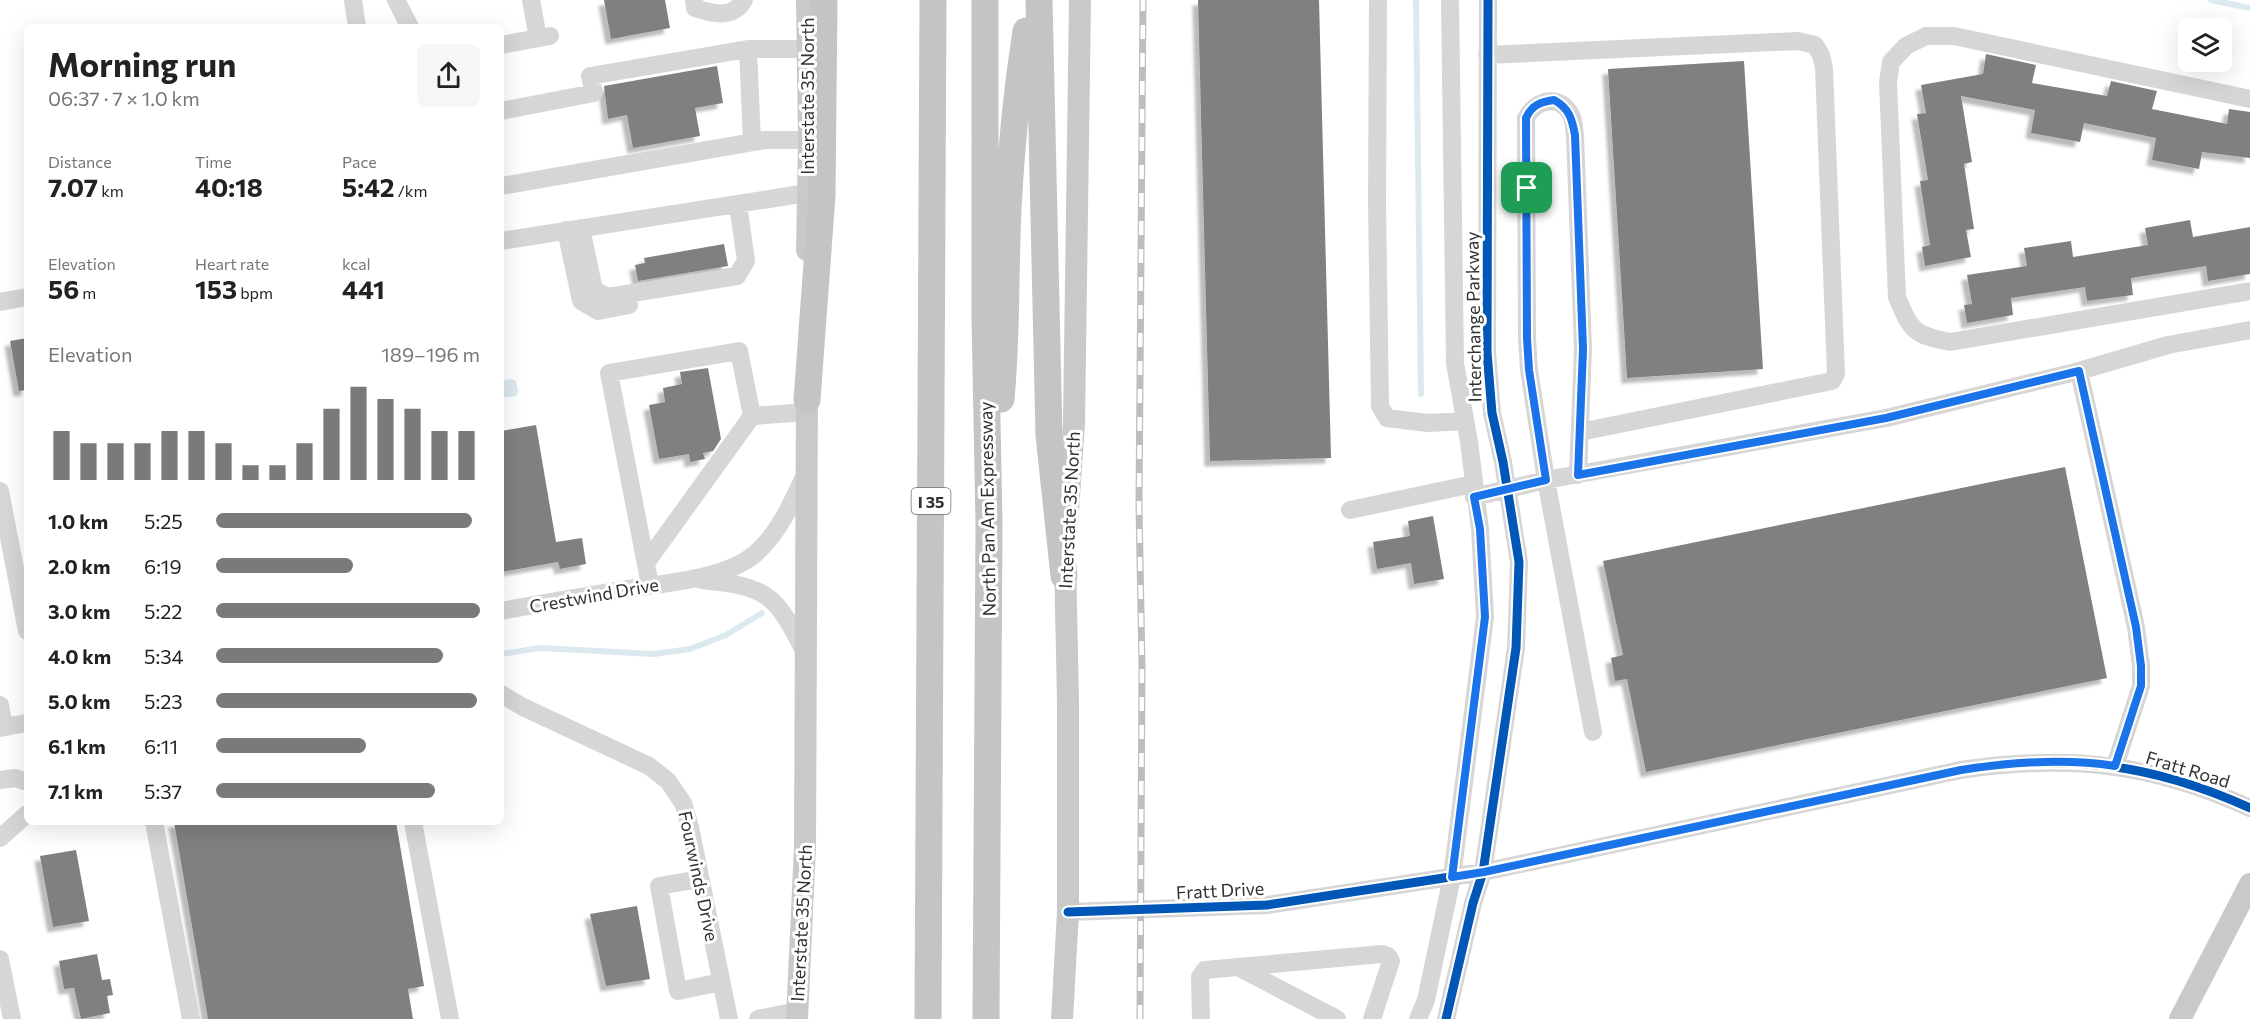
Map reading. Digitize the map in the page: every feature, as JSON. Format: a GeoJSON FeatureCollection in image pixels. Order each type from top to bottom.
{"type":"FeatureCollection","features":[{"type":"Feature","properties":{"kind":"highway"},"geometry":{"type":"LineString","coordinates":[[807,406],[822,195],[824,0]]}},
{"type":"Feature","properties":{"kind":"highway","name":"I 35"},"geometry":{"type":"LineString","coordinates":[[928,1019],[933,0]]}},
{"type":"Feature","properties":{"kind":"highway","name":"North Pan Am Expressway"},"geometry":{"type":"LineString","coordinates":[[986,0],[985,318],[989,523],[986,1019]]}},
{"type":"Feature","properties":{"kind":"highway"},"geometry":{"type":"LineString","coordinates":[[989,523],[1006,353],[1008,208],[1013,133],[1031,0]]}},
{"type":"Feature","properties":{"kind":"highway"},"geometry":{"type":"LineString","coordinates":[[1039,0],[1049,435],[1064,576]]}},
{"type":"Feature","properties":{"kind":"main road","name":"Interstate 35 North"},"geometry":{"type":"LineString","coordinates":[[797,1015],[805,847],[807,657],[809,140],[807,0]]}},
{"type":"Feature","properties":{"kind":"main road","name":"Interstate 35 North"},"geometry":{"type":"LineString","coordinates":[[1062,1019],[1068,912],[1068,702],[1064,576],[1074,423],[1080,0]]}},
{"type":"Feature","properties":{"kind":"main road"},"geometry":{"type":"LineString","coordinates":[[2180,1019],[2250,884]]}},
{"type":"Feature","properties":{"kind":"street"},"geometry":{"type":"LineString","coordinates":[[352,0],[356,24]]}},
{"type":"Feature","properties":{"kind":"street"},"geometry":{"type":"LineString","coordinates":[[396,0],[408,24]]}},
{"type":"Feature","properties":{"kind":"street"},"geometry":{"type":"LineString","coordinates":[[504,44],[544,37],[531,0]]}},
{"type":"Feature","properties":{"kind":"street"},"geometry":{"type":"LineString","coordinates":[[694,0],[695,8],[716,15],[736,10],[744,0]]}},
{"type":"Feature","properties":{"kind":"street"},"geometry":{"type":"LineString","coordinates":[[1378,0],[1377,204],[1380,406],[1387,418],[1428,423],[1465,421]]}},
{"type":"Feature","properties":{"kind":"street","name":"Interchange Parkway"},"geometry":{"type":"LineString","coordinates":[[1418,1019],[1426,1000],[1452,877],[1485,617],[1480,529],[1455,363],[1450,0]]}},
{"type":"Feature","properties":{"kind":"street","name":"Interchange Parkway"},"geometry":{"type":"LineString","coordinates":[[1446,1019],[1473,903],[1484,872],[1516,648],[1519,562],[1492,413],[1486,352],[1488,0]]}},
{"type":"Feature","properties":{"kind":"street"},"geometry":{"type":"LineString","coordinates":[[2250,99],[1954,36],[1926,36],[1906,46],[1891,62],[1888,82],[1897,297],[1908,323],[1924,337],[1950,342],[2250,291]]}},
{"type":"Feature","properties":{"kind":"street"},"geometry":{"type":"LineString","coordinates":[[1487,55],[1798,40],[1815,45],[1821,55],[1824,68],[1836,374],[1832,381],[1580,432]]}},
{"type":"Feature","properties":{"kind":"street"},"geometry":{"type":"LineString","coordinates":[[504,110],[594,93],[590,76],[748,49],[807,49]]}},
{"type":"Feature","properties":{"kind":"street"},"geometry":{"type":"LineString","coordinates":[[748,49],[752,142]]}},
{"type":"Feature","properties":{"kind":"street"},"geometry":{"type":"LineString","coordinates":[[1578,475],[1583,349],[1575,135],[1572,115],[1562,104],[1554,100],[1543,101],[1531,108],[1526,118],[1527,338],[1529,370],[1546,480],[1593,732]]}},
{"type":"Feature","properties":{"kind":"street"},"geometry":{"type":"LineString","coordinates":[[504,185],[764,140],[809,140]]}},
{"type":"Feature","properties":{"kind":"street"},"geometry":{"type":"LineString","coordinates":[[504,241],[807,193]]}},
{"type":"Feature","properties":{"kind":"street"},"geometry":{"type":"LineString","coordinates":[[574,229],[594,290],[608,297],[737,276],[746,261],[738,204]]}},
{"type":"Feature","properties":{"kind":"street"},"geometry":{"type":"LineString","coordinates":[[0,302],[24,298]]}},
{"type":"Feature","properties":{"kind":"street"},"geometry":{"type":"LineString","coordinates":[[1350,510],[1474,491],[1507,490],[1546,480],[1886,418],[2079,371],[2168,345],[2250,330]]}},
{"type":"Feature","properties":{"kind":"street"},"geometry":{"type":"LineString","coordinates":[[650,585],[609,373],[740,351],[752,416]]}},
{"type":"Feature","properties":{"kind":"street"},"geometry":{"type":"LineString","coordinates":[[2079,371],[2136,627],[2141,666],[2141,686],[2115,766]]}},
{"type":"Feature","properties":{"kind":"street"},"geometry":{"type":"LineString","coordinates":[[646,563],[752,416],[807,406]]}},
{"type":"Feature","properties":{"kind":"street","name":"Crestwind Drive"},"geometry":{"type":"LineString","coordinates":[[504,609],[688,579],[736,565],[753,555],[771,538],[807,471]]}},
{"type":"Feature","properties":{"kind":"street"},"geometry":{"type":"LineString","coordinates":[[0,490],[24,616]]}},
{"type":"Feature","properties":{"kind":"street","name":"Crestwind Drive"},"geometry":{"type":"LineString","coordinates":[[688,579],[747,586],[762,593],[788,617],[807,657]]}},
{"type":"Feature","properties":{"kind":"street","name":"Fourwinds Drive"},"geometry":{"type":"LineString","coordinates":[[504,696],[523,707],[649,766],[668,781],[683,803],[729,1019]]}},
{"type":"Feature","properties":{"kind":"street"},"geometry":{"type":"LineString","coordinates":[[0,705],[2,727],[24,723]]}},
{"type":"Feature","properties":{"kind":"street","name":"Fratt Road"},"geometry":{"type":"LineString","coordinates":[[1372,889],[1484,872],[1961,770],[2007,763],[2054,761],[2115,766],[2148,772],[2193,784],[2250,808]]}},
{"type":"Feature","properties":{"kind":"street"},"geometry":{"type":"LineString","coordinates":[[0,780],[15,778],[24,781]]}},
{"type":"Feature","properties":{"kind":"street"},"geometry":{"type":"LineString","coordinates":[[0,838],[24,816]]}},
{"type":"Feature","properties":{"kind":"street"},"geometry":{"type":"LineString","coordinates":[[155,825],[191,1019]]}},
{"type":"Feature","properties":{"kind":"street"},"geometry":{"type":"LineString","coordinates":[[414,825],[450,1019]]}},
{"type":"Feature","properties":{"kind":"street"},"geometry":{"type":"LineString","coordinates":[[700,879],[660,886],[678,991],[721,982]]}},
{"type":"Feature","properties":{"kind":"street","name":"Fratt Drive"},"geometry":{"type":"LineString","coordinates":[[1068,912],[1268,905],[1372,889]]}},
{"type":"Feature","properties":{"kind":"street"},"geometry":{"type":"LineString","coordinates":[[1201,1019],[1200,977],[1205,970],[1382,954],[1388,956],[1391,961],[1372,1019]]}},
{"type":"Feature","properties":{"kind":"street"},"geometry":{"type":"LineString","coordinates":[[0,959],[12,1019]]}},
{"type":"Feature","properties":{"kind":"street"},"geometry":{"type":"LineString","coordinates":[[1237,967],[1337,1019]]}},
{"type":"Feature","properties":{"kind":"street"},"geometry":{"type":"LineString","coordinates":[[758,1019],[797,1015]]}},
{"type":"Feature","properties":{"kind":"shaded area"},"geometry":{"type":"Polygon","coordinates":[[[512,379],[516,381],[518,392],[516,396],[504,398],[504,380],[512,379]]]}},
{"type":"Feature","properties":{"kind":"building"},"geometry":{"type":"Polygon","coordinates":[[[604,0],[665,0],[670,28],[611,39],[604,0]]]}},
{"type":"Feature","properties":{"kind":"building"},"geometry":{"type":"Polygon","coordinates":[[[1198,0],[1319,0],[1331,458],[1210,461],[1198,0]]]}},
{"type":"Feature","properties":{"kind":"building"},"geometry":{"type":"Polygon","coordinates":[[[1986,54],[2036,65],[2032,83],[2107,96],[2111,81],[2157,91],[2152,109],[2227,124],[2229,109],[2250,112],[2250,158],[2202,152],[2199,169],[2152,160],[2156,138],[2084,123],[2080,142],[2031,133],[2035,110],[1961,96],[1972,162],[1964,164],[1974,229],[1966,230],[1971,257],[1925,266],[1922,247],[1930,245],[1920,181],[1928,180],[1917,114],[1926,113],[1921,85],[1983,74],[1986,54]]]}},
{"type":"Feature","properties":{"kind":"building"},"geometry":{"type":"Polygon","coordinates":[[[1744,61],[1763,369],[1627,378],[1608,69],[1744,61]]]}},
{"type":"Feature","properties":{"kind":"building"},"geometry":{"type":"Polygon","coordinates":[[[717,66],[723,103],[695,108],[700,136],[633,148],[627,115],[608,119],[604,86],[717,66]]]}},
{"type":"Feature","properties":{"kind":"building"},"geometry":{"type":"Polygon","coordinates":[[[2190,220],[2193,237],[2250,227],[2250,274],[2208,281],[2206,266],[2131,278],[2133,295],[2087,301],[2085,287],[2011,298],[2013,315],[1967,323],[1964,305],[1972,304],[1967,275],[2027,266],[2024,248],[2071,241],[2073,257],[2148,245],[2145,228],[2190,220]]]}},
{"type":"Feature","properties":{"kind":"building"},"geometry":{"type":"Polygon","coordinates":[[[724,244],[728,266],[638,281],[635,265],[645,263],[644,258],[724,244]]]}},
{"type":"Feature","properties":{"kind":"building"},"geometry":{"type":"Polygon","coordinates":[[[24,339],[24,390],[19,391],[10,341],[24,339]]]}},
{"type":"Feature","properties":{"kind":"building"},"geometry":{"type":"Polygon","coordinates":[[[708,368],[721,439],[713,451],[703,453],[705,459],[690,462],[689,454],[659,459],[649,405],[665,402],[663,388],[682,384],[680,372],[708,368]]]}},
{"type":"Feature","properties":{"kind":"building"},"geometry":{"type":"Polygon","coordinates":[[[536,425],[556,542],[582,538],[586,564],[560,569],[558,562],[504,571],[504,430],[536,425]]]}},
{"type":"Feature","properties":{"kind":"building"},"geometry":{"type":"Polygon","coordinates":[[[2065,467],[2107,678],[1646,772],[1627,679],[1615,681],[1611,658],[1623,655],[1603,561],[2065,467]]]}},
{"type":"Feature","properties":{"kind":"building"},"geometry":{"type":"Polygon","coordinates":[[[1433,516],[1444,579],[1414,584],[1411,563],[1377,569],[1373,542],[1410,536],[1408,521],[1433,516]]]}},
{"type":"Feature","properties":{"kind":"building"},"geometry":{"type":"Polygon","coordinates":[[[175,825],[397,825],[424,986],[408,989],[413,1019],[208,1019],[175,825]]]}},
{"type":"Feature","properties":{"kind":"building"},"geometry":{"type":"Polygon","coordinates":[[[76,850],[89,921],[53,927],[40,856],[76,850]]]}},
{"type":"Feature","properties":{"kind":"building"},"geometry":{"type":"Polygon","coordinates":[[[637,906],[650,979],[606,986],[590,914],[637,906]]]}},
{"type":"Feature","properties":{"kind":"building"},"geometry":{"type":"Polygon","coordinates":[[[97,954],[102,980],[110,979],[113,995],[107,996],[110,1013],[81,1019],[74,988],[64,989],[59,961],[97,954]]]}},
{"type":"Feature","properties":{"kind":"waterway"},"geometry":{"type":"LineString","coordinates":[[1416,0],[1421,394]]}},
{"type":"Feature","properties":{"kind":"waterway"},"geometry":{"type":"LineString","coordinates":[[2211,0],[2250,8]]}},
{"type":"Feature","properties":{"kind":"waterway"},"geometry":{"type":"LineString","coordinates":[[504,654],[540,648],[654,654],[690,649],[726,635],[762,613]]}},
{"type":"Feature","properties":{"kind":"railway"},"geometry":{"type":"LineString","coordinates":[[1140,1019],[1142,666],[1139,506],[1143,0]]}},
{"type":"Feature","properties":{"kind":"cycle path"},"geometry":{"type":"LineString","coordinates":[[1446,1019],[1473,903],[1483,872],[1516,648],[1519,562],[1503,462],[1492,413],[1487,352],[1488,0]]}},
{"type":"Feature","properties":{"kind":"cycle path"},"geometry":{"type":"LineString","coordinates":[[1068,912],[1267,905],[1483,872],[1961,770],[2000,765],[2073,763],[2143,772],[2214,793],[2250,808]]}},
{"type":"Feature","properties":{"kind":"route"},"geometry":{"type":"LineString","coordinates":[[1554,100],[1562,104],[1572,115],[1575,135],[1583,349],[1578,475],[1886,418],[2079,371],[2136,627],[2141,666],[2141,686],[2115,766],[2054,761],[2007,763],[1961,770],[1452,877],[1485,617],[1480,529],[1474,497],[1546,480],[1529,370],[1527,188],[1526,118],[1531,108],[1543,101],[1554,100]]}}]}
